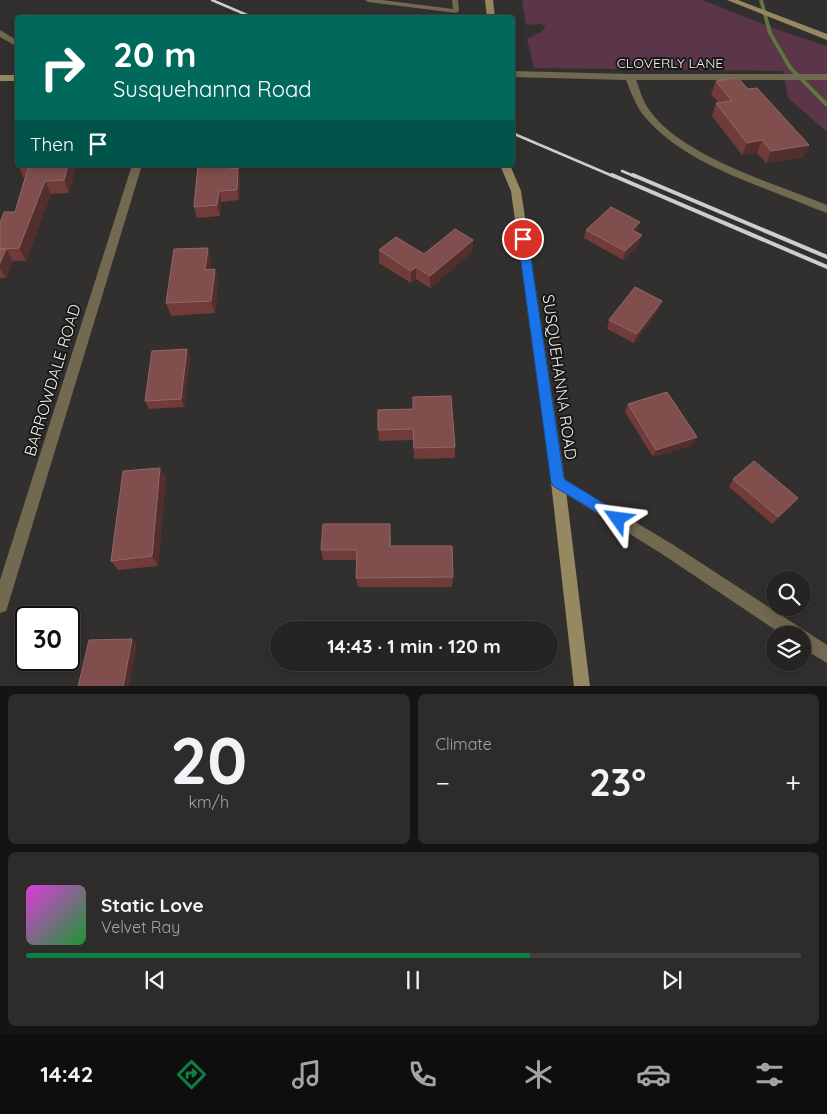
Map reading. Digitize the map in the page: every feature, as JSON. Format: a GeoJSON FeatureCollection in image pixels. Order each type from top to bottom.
{"type":"FeatureCollection","features":[{"type":"Feature","properties":{"kind":"main road"},"geometry":{"type":"LineString","coordinates":[[489,0],[491,15]]}},
{"type":"Feature","properties":{"kind":"main road"},"geometry":{"type":"LineString","coordinates":[[723,0],[827,38]]}},
{"type":"Feature","properties":{"kind":"main road"},"geometry":{"type":"LineString","coordinates":[[731,0],[752,10]]}},
{"type":"Feature","properties":{"kind":"main road"},"geometry":{"type":"LineString","coordinates":[[0,78],[15,78]]}},
{"type":"Feature","properties":{"kind":"main road","name":"SUSQUEHANNA ROAD"},"geometry":{"type":"LineString","coordinates":[[505,167],[516,191],[558,482],[582,686]]}},
{"type":"Feature","properties":{"kind":"street"},"geometry":{"type":"LineString","coordinates":[[0,34],[15,43]]}},
{"type":"Feature","properties":{"kind":"street","name":"CLOVERLY LANE"},"geometry":{"type":"LineString","coordinates":[[515,74],[630,77],[827,77]]}},
{"type":"Feature","properties":{"kind":"street"},"geometry":{"type":"LineString","coordinates":[[630,77],[647,114],[679,144],[718,164],[827,209]]}},
{"type":"Feature","properties":{"kind":"street","name":"BARROWDALE ROAD"},"geometry":{"type":"LineString","coordinates":[[0,605],[136,167]]}},
{"type":"Feature","properties":{"kind":"street"},"geometry":{"type":"LineString","coordinates":[[558,482],[667,549],[783,626]]}},
{"type":"Feature","properties":{"kind":"street"},"geometry":{"type":"LineString","coordinates":[[811,644],[827,655]]}},
{"type":"Feature","properties":{"kind":"lane"},"geometry":{"type":"LineString","coordinates":[[368,0],[456,12],[455,0]]}},
{"type":"Feature","properties":{"kind":"shaded area"},"geometry":{"type":"Polygon","coordinates":[[[522,0],[702,0],[784,32],[827,46],[827,132],[788,98],[783,71],[534,68],[527,39],[541,32],[546,26],[540,24],[526,25],[522,0]]]}},
{"type":"Feature","properties":{"kind":"building"},"geometry":{"type":"Polygon","coordinates":[[[738,78],[748,89],[757,88],[809,145],[771,151],[762,140],[747,143],[716,103],[732,101],[716,81],[738,78]]]}},
{"type":"Feature","properties":{"kind":"building"},"geometry":{"type":"Polygon","coordinates":[[[28,167],[67,167],[64,180],[45,181],[19,248],[0,249],[0,223],[4,212],[15,212],[28,167]]]}},
{"type":"Feature","properties":{"kind":"building"},"geometry":{"type":"Polygon","coordinates":[[[198,167],[238,168],[237,190],[219,191],[217,205],[194,207],[198,167]]]}},
{"type":"Feature","properties":{"kind":"building"},"geometry":{"type":"Polygon","coordinates":[[[611,207],[640,222],[632,230],[642,235],[625,251],[586,230],[611,207]]]}},
{"type":"Feature","properties":{"kind":"building"},"geometry":{"type":"Polygon","coordinates":[[[455,229],[473,240],[430,276],[416,267],[411,271],[379,250],[396,237],[424,254],[455,229]]]}},
{"type":"Feature","properties":{"kind":"building"},"geometry":{"type":"Polygon","coordinates":[[[208,248],[205,270],[215,269],[211,301],[166,303],[174,249],[208,248]]]}},
{"type":"Feature","properties":{"kind":"building"},"geometry":{"type":"Polygon","coordinates":[[[0,249],[6,249],[0,263],[0,249]]]}},
{"type":"Feature","properties":{"kind":"building"},"geometry":{"type":"Polygon","coordinates":[[[635,287],[662,301],[637,334],[609,320],[635,287]]]}},
{"type":"Feature","properties":{"kind":"building"},"geometry":{"type":"Polygon","coordinates":[[[187,349],[181,399],[145,401],[152,351],[187,349]]]}},
{"type":"Feature","properties":{"kind":"building"},"geometry":{"type":"Polygon","coordinates":[[[667,392],[697,437],[656,450],[628,404],[667,392]]]}},
{"type":"Feature","properties":{"kind":"building"},"geometry":{"type":"Polygon","coordinates":[[[451,396],[455,447],[414,448],[413,429],[378,430],[378,410],[413,409],[413,397],[451,396]]]}},
{"type":"Feature","properties":{"kind":"building"},"geometry":{"type":"Polygon","coordinates":[[[754,461],[798,498],[778,517],[733,479],[754,461]]]}},
{"type":"Feature","properties":{"kind":"building"},"geometry":{"type":"Polygon","coordinates":[[[160,468],[152,556],[111,561],[123,471],[160,468]]]}},
{"type":"Feature","properties":{"kind":"building"},"geometry":{"type":"Polygon","coordinates":[[[323,524],[390,524],[390,546],[452,546],[453,577],[356,578],[357,550],[321,550],[323,524]]]}},
{"type":"Feature","properties":{"kind":"building"},"geometry":{"type":"Polygon","coordinates":[[[132,639],[123,686],[78,686],[89,640],[132,639]]]}},
{"type":"Feature","properties":{"kind":"waterway"},"geometry":{"type":"LineString","coordinates":[[761,0],[770,33],[790,68],[827,105]]}},
{"type":"Feature","properties":{"kind":"railway"},"geometry":{"type":"LineString","coordinates":[[212,0],[247,15]]}},
{"type":"Feature","properties":{"kind":"railway"},"geometry":{"type":"LineString","coordinates":[[515,134],[615,177]]}},
{"type":"Feature","properties":{"kind":"railway"},"geometry":{"type":"LineString","coordinates":[[622,171],[636,177]]}},
{"type":"Feature","properties":{"kind":"railway"},"geometry":{"type":"LineString","coordinates":[[612,175],[827,267]]}},
{"type":"Feature","properties":{"kind":"railway"},"geometry":{"type":"LineString","coordinates":[[633,175],[827,257]]}},
{"type":"Feature","properties":{"kind":"route"},"geometry":{"type":"LineString","coordinates":[[523,239],[558,482],[618,519]]}}]}
